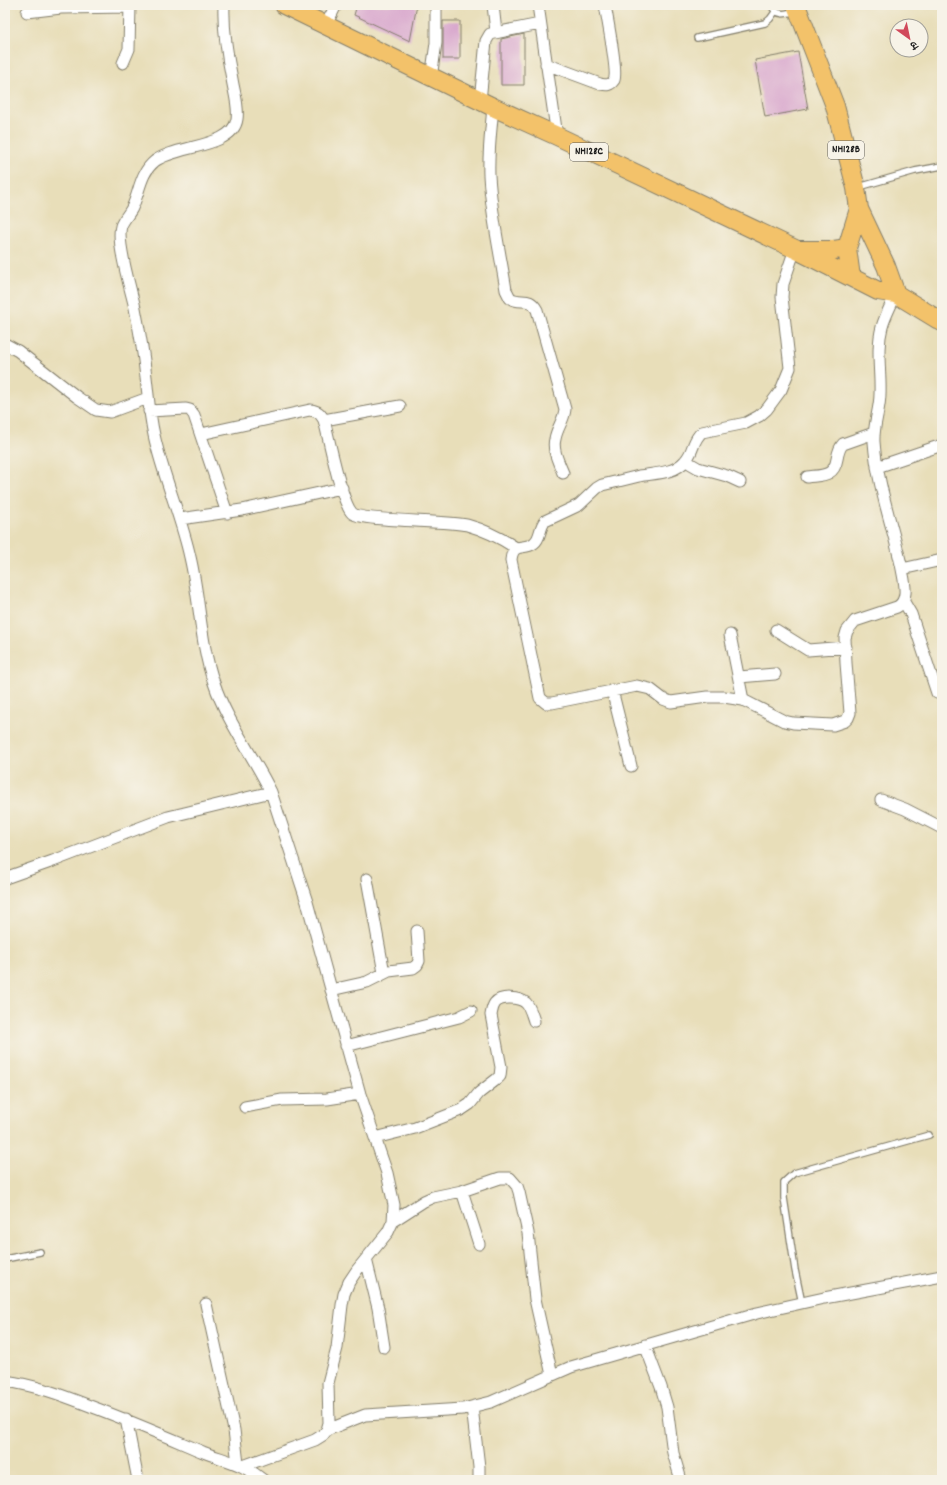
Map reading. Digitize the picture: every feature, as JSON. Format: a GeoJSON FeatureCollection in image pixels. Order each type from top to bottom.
{"type":"FeatureCollection","features":[{"type":"Feature","properties":{"kind":"highway","name":"NH128C"},"geometry":{"type":"LineString","coordinates":[[284,5],[431,78],[795,249],[878,291],[896,294]]}},
{"type":"Feature","properties":{"kind":"highway","name":"NH128B"},"geometry":{"type":"LineString","coordinates":[[797,7],[835,106],[856,188],[859,209],[886,266],[896,294]]}},
{"type":"Feature","properties":{"kind":"highway"},"geometry":{"type":"LineString","coordinates":[[851,277],[847,248],[859,209]]}},
{"type":"Feature","properties":{"kind":"highway"},"geometry":{"type":"LineString","coordinates":[[795,249],[834,250],[847,248]]}},
{"type":"Feature","properties":{"kind":"highway"},"geometry":{"type":"LineString","coordinates":[[896,294],[942,322]]}},
{"type":"Feature","properties":{"kind":"street"},"geometry":{"type":"LineString","coordinates":[[224,5],[227,49],[238,110],[235,127],[221,139],[164,155],[147,169],[141,180],[132,208],[121,226],[120,243],[140,334],[149,411],[160,459],[180,519],[191,559],[207,655],[214,681],[232,722],[271,792],[303,888],[360,1094],[387,1173],[394,1206],[393,1221],[388,1232],[366,1258],[349,1282],[342,1305],[337,1348],[328,1383],[329,1423],[327,1430],[323,1436],[316,1440],[241,1465]]}},
{"type":"Feature","properties":{"kind":"street"},"geometry":{"type":"LineString","coordinates":[[326,25],[336,5]]}},
{"type":"Feature","properties":{"kind":"street"},"geometry":{"type":"LineString","coordinates":[[431,78],[436,43],[436,5]]}},
{"type":"Feature","properties":{"kind":"street"},"geometry":{"type":"LineString","coordinates":[[493,5],[496,32]]}},
{"type":"Feature","properties":{"kind":"street"},"geometry":{"type":"LineString","coordinates":[[538,5],[557,136]]}},
{"type":"Feature","properties":{"kind":"street"},"geometry":{"type":"LineString","coordinates":[[546,64],[600,84],[606,85],[613,82],[615,78],[614,63],[605,5]]}},
{"type":"Feature","properties":{"kind":"street"},"geometry":{"type":"LineString","coordinates":[[27,12],[60,8],[130,6],[129,49],[123,63]]}},
{"type":"Feature","properties":{"kind":"street"},"geometry":{"type":"LineString","coordinates":[[540,24],[496,32],[490,34],[486,41],[489,174],[506,290],[508,296],[513,300],[530,301],[537,310],[564,409],[564,417],[554,440],[555,450],[563,473]]}},
{"type":"Feature","properties":{"kind":"street"},"geometry":{"type":"LineString","coordinates":[[795,249],[783,284],[782,297],[790,368],[788,377],[781,390],[767,409],[759,416],[746,423],[707,431],[698,436],[686,461],[673,470],[602,485],[596,488],[579,505],[545,521],[541,525],[537,540],[534,543],[516,548],[512,552],[511,560],[540,698],[546,702],[552,703],[637,686],[645,687],[663,699],[671,702],[707,697],[724,697],[743,700],[792,724],[833,725],[845,721],[850,713],[846,647],[847,631],[855,620],[896,607],[904,602]]}},
{"type":"Feature","properties":{"kind":"street"},"geometry":{"type":"LineString","coordinates":[[896,294],[882,327],[879,345],[880,396],[874,441],[877,467],[902,569],[905,589],[904,602],[913,620],[937,693]]}},
{"type":"Feature","properties":{"kind":"street"},"geometry":{"type":"LineString","coordinates":[[5,344],[18,351],[96,410],[110,412],[148,398]]}},
{"type":"Feature","properties":{"kind":"street"},"geometry":{"type":"LineString","coordinates":[[324,420],[400,406]]}},
{"type":"Feature","properties":{"kind":"street"},"geometry":{"type":"LineString","coordinates":[[149,411],[186,409],[190,410],[194,415],[227,512]]}},
{"type":"Feature","properties":{"kind":"street"},"geometry":{"type":"LineString","coordinates":[[201,434],[310,410],[316,411],[321,414],[324,420],[342,488],[353,514],[366,518],[448,522],[466,525],[498,536],[516,548]]}},
{"type":"Feature","properties":{"kind":"street"},"geometry":{"type":"LineString","coordinates":[[807,477],[830,473],[835,469],[838,452],[843,444],[874,433]]}},
{"type":"Feature","properties":{"kind":"street"},"geometry":{"type":"LineString","coordinates":[[877,467],[942,445]]}},
{"type":"Feature","properties":{"kind":"street"},"geometry":{"type":"LineString","coordinates":[[686,461],[698,468],[727,476],[740,482]]}},
{"type":"Feature","properties":{"kind":"street"},"geometry":{"type":"LineString","coordinates":[[180,519],[227,512],[342,488]]}},
{"type":"Feature","properties":{"kind":"street"},"geometry":{"type":"LineString","coordinates":[[902,569],[942,560]]}},
{"type":"Feature","properties":{"kind":"street"},"geometry":{"type":"LineString","coordinates":[[776,630],[808,650],[846,647]]}},
{"type":"Feature","properties":{"kind":"street"},"geometry":{"type":"LineString","coordinates":[[730,635],[743,700]]}},
{"type":"Feature","properties":{"kind":"street"},"geometry":{"type":"LineString","coordinates":[[739,677],[775,674]]}},
{"type":"Feature","properties":{"kind":"street"},"geometry":{"type":"LineString","coordinates":[[612,690],[631,766]]}},
{"type":"Feature","properties":{"kind":"street"},"geometry":{"type":"LineString","coordinates":[[5,878],[168,817],[271,792]]}},
{"type":"Feature","properties":{"kind":"street"},"geometry":{"type":"LineString","coordinates":[[881,800],[905,808],[942,828]]}},
{"type":"Feature","properties":{"kind":"street"},"geometry":{"type":"LineString","coordinates":[[367,879],[384,973]]}},
{"type":"Feature","properties":{"kind":"street"},"geometry":{"type":"LineString","coordinates":[[331,990],[367,982],[389,971],[413,968],[420,961],[416,931]]}},
{"type":"Feature","properties":{"kind":"street"},"geometry":{"type":"LineString","coordinates":[[375,1138],[415,1128],[461,1110],[470,1104],[479,1093],[500,1076],[501,1067],[491,1015],[492,1008],[497,1002],[515,998],[522,1000],[529,1008],[534,1021]]}},
{"type":"Feature","properties":{"kind":"street"},"geometry":{"type":"LineString","coordinates":[[346,1046],[459,1017],[471,1011]]}},
{"type":"Feature","properties":{"kind":"street"},"geometry":{"type":"LineString","coordinates":[[245,1107],[282,1100],[327,1100],[360,1094]]}},
{"type":"Feature","properties":{"kind":"street"},"geometry":{"type":"LineString","coordinates":[[393,1221],[424,1201],[443,1194],[462,1191],[506,1177],[510,1178],[517,1186],[528,1233],[535,1299],[552,1375]]}},
{"type":"Feature","properties":{"kind":"street"},"geometry":{"type":"LineString","coordinates":[[462,1191],[479,1244]]}},
{"type":"Feature","properties":{"kind":"street"},"geometry":{"type":"LineString","coordinates":[[366,1258],[378,1308],[384,1347]]}},
{"type":"Feature","properties":{"kind":"street"},"geometry":{"type":"LineString","coordinates":[[327,1430],[365,1415],[463,1409],[472,1407],[490,1402],[571,1367],[756,1313],[942,1276]]}},
{"type":"Feature","properties":{"kind":"street"},"geometry":{"type":"LineString","coordinates":[[206,1304],[241,1465]]}},
{"type":"Feature","properties":{"kind":"street"},"geometry":{"type":"LineString","coordinates":[[645,1345],[667,1407],[673,1453],[681,1480]]}},
{"type":"Feature","properties":{"kind":"street"},"geometry":{"type":"LineString","coordinates":[[5,1381],[33,1386],[53,1392],[126,1419],[205,1452],[241,1465],[263,1480]]}},
{"type":"Feature","properties":{"kind":"street"},"geometry":{"type":"LineString","coordinates":[[472,1407],[479,1466],[479,1480]]}},
{"type":"Feature","properties":{"kind":"street"},"geometry":{"type":"LineString","coordinates":[[126,1419],[138,1480]]}},
{"type":"Feature","properties":{"kind":"lane"},"geometry":{"type":"LineString","coordinates":[[771,5],[775,12],[780,14],[786,14],[797,7]]}},
{"type":"Feature","properties":{"kind":"lane"},"geometry":{"type":"LineString","coordinates":[[697,38],[765,23],[775,12]]}},
{"type":"Feature","properties":{"kind":"lane"},"geometry":{"type":"LineString","coordinates":[[856,188],[916,171],[942,166]]}},
{"type":"Feature","properties":{"kind":"lane"},"geometry":{"type":"LineString","coordinates":[[802,1303],[795,1270],[784,1198],[784,1182],[794,1173],[929,1135]]}},
{"type":"Feature","properties":{"kind":"lane"},"geometry":{"type":"LineString","coordinates":[[5,1259],[40,1252]]}},
{"type":"Feature","properties":{"kind":"building"},"geometry":{"type":"Polygon","coordinates":[[[357,5],[417,5],[410,41],[354,15],[357,5]]]}},
{"type":"Feature","properties":{"kind":"building"},"geometry":{"type":"Polygon","coordinates":[[[443,21],[460,21],[460,59],[443,59],[443,21]]]}},
{"type":"Feature","properties":{"kind":"building"},"geometry":{"type":"Polygon","coordinates":[[[524,34],[524,85],[501,85],[501,39],[524,34]]]}},
{"type":"Feature","properties":{"kind":"building"},"geometry":{"type":"Polygon","coordinates":[[[798,52],[808,109],[765,117],[755,60],[798,52]]]}}]}
